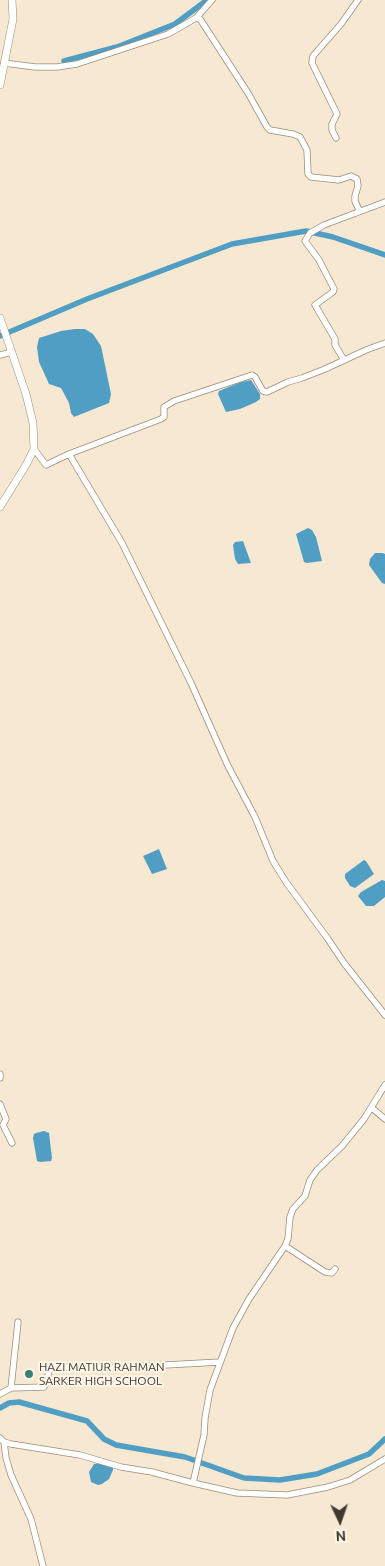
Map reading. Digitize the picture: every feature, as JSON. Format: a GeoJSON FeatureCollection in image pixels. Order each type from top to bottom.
{"type":"FeatureCollection","features":[{"type":"Feature","properties":{"kind":"main road"},"geometry":{"type":"LineString","coordinates":[[0,85],[13,19],[12,0]]}},
{"type":"Feature","properties":{"kind":"main road"},"geometry":{"type":"LineString","coordinates":[[0,318],[26,394],[33,422],[34,449],[0,507]]}},
{"type":"Feature","properties":{"kind":"street"},"geometry":{"type":"LineString","coordinates":[[4,63],[35,67],[77,64],[168,34],[196,18],[212,0]]}},
{"type":"Feature","properties":{"kind":"street"},"geometry":{"type":"LineString","coordinates":[[336,138],[332,130],[332,124],[337,114],[312,63],[313,56],[341,24],[358,0]]}},
{"type":"Feature","properties":{"kind":"street"},"geometry":{"type":"LineString","coordinates":[[196,18],[200,19],[248,93],[266,127],[270,130],[300,137],[307,150],[308,174],[310,178],[339,180],[351,176],[357,179],[358,186],[355,201],[359,210]]}},
{"type":"Feature","properties":{"kind":"street"},"geometry":{"type":"LineString","coordinates":[[344,360],[315,305],[333,292],[334,289],[319,260],[306,241],[310,233],[324,225],[359,210],[385,202]]}},
{"type":"Feature","properties":{"kind":"street"},"geometry":{"type":"LineString","coordinates":[[34,449],[46,465],[69,454],[162,419],[164,417],[164,406],[174,400],[252,375],[263,391],[267,392],[385,343]]}},
{"type":"Feature","properties":{"kind":"street"},"geometry":{"type":"LineString","coordinates":[[0,355],[12,351]]}},
{"type":"Feature","properties":{"kind":"street"},"geometry":{"type":"LineString","coordinates":[[69,454],[122,543],[191,683],[274,861],[286,882],[344,963],[385,1015]]}},
{"type":"Feature","properties":{"kind":"street"},"geometry":{"type":"LineString","coordinates":[[193,1481],[210,1390],[233,1328],[249,1299],[285,1246],[293,1209],[305,1196],[310,1180],[372,1108],[385,1085]]}},
{"type":"Feature","properties":{"kind":"street"},"geometry":{"type":"LineString","coordinates":[[0,1104],[6,1119],[3,1124],[12,1143]]}},
{"type":"Feature","properties":{"kind":"street"},"geometry":{"type":"LineString","coordinates":[[372,1108],[385,1119]]}},
{"type":"Feature","properties":{"kind":"street"},"geometry":{"type":"LineString","coordinates":[[285,1246],[325,1272],[332,1273],[335,1269]]}},
{"type":"Feature","properties":{"kind":"street"},"geometry":{"type":"LineString","coordinates":[[11,1388],[18,1322]]}},
{"type":"Feature","properties":{"kind":"street"},"geometry":{"type":"LineString","coordinates":[[0,1394],[11,1388],[44,1386],[50,1369],[53,1367],[111,1368],[220,1362]]}},
{"type":"Feature","properties":{"kind":"street"},"geometry":{"type":"LineString","coordinates":[[42,1566],[31,1519],[11,1475],[2,1440],[80,1455],[121,1467],[167,1475],[237,1493],[287,1495],[336,1485],[350,1480],[385,1459]]}},
{"type":"Feature","properties":{"kind":"water"},"geometry":{"type":"Polygon","coordinates":[[[75,329],[85,329],[93,334],[101,346],[111,394],[109,403],[74,417],[61,388],[49,384],[39,362],[37,347],[39,338],[75,329]]]}},
{"type":"Feature","properties":{"kind":"water"},"geometry":{"type":"Polygon","coordinates":[[[251,380],[260,394],[260,399],[240,409],[226,412],[218,394],[219,391],[251,380]]]}},
{"type":"Feature","properties":{"kind":"water"},"geometry":{"type":"Polygon","coordinates":[[[308,528],[312,530],[316,537],[322,561],[304,562],[296,534],[308,528]]]}},
{"type":"Feature","properties":{"kind":"water"},"geometry":{"type":"Polygon","coordinates":[[[243,541],[251,563],[238,564],[235,559],[233,545],[235,542],[243,541]]]}},
{"type":"Feature","properties":{"kind":"water"},"geometry":{"type":"Polygon","coordinates":[[[375,553],[385,554],[385,584],[382,583],[369,565],[370,559],[375,553]]]}},
{"type":"Feature","properties":{"kind":"water"},"geometry":{"type":"Polygon","coordinates":[[[159,849],[167,869],[152,874],[143,856],[159,849]]]}},
{"type":"Feature","properties":{"kind":"water"},"geometry":{"type":"Polygon","coordinates":[[[364,860],[374,874],[355,888],[350,886],[345,878],[345,874],[364,860]]]}},
{"type":"Feature","properties":{"kind":"water"},"geometry":{"type":"Polygon","coordinates":[[[382,880],[385,881],[385,897],[374,906],[366,906],[358,896],[361,892],[382,880]]]}},
{"type":"Feature","properties":{"kind":"water"},"geometry":{"type":"Polygon","coordinates":[[[44,1131],[49,1133],[52,1158],[51,1161],[40,1162],[37,1161],[33,1138],[34,1134],[44,1131]]]}},
{"type":"Feature","properties":{"kind":"water"},"geometry":{"type":"Polygon","coordinates":[[[100,1463],[113,1466],[113,1470],[109,1479],[98,1485],[91,1482],[89,1472],[94,1464],[100,1463]]]}},
{"type":"Feature","properties":{"kind":"waterway"},"geometry":{"type":"LineString","coordinates":[[64,61],[117,47],[175,24],[207,0]]}},
{"type":"Feature","properties":{"kind":"waterway"},"geometry":{"type":"LineString","coordinates":[[0,336],[87,299],[232,244],[306,231],[333,237],[385,255]]}},
{"type":"Feature","properties":{"kind":"waterway"},"geometry":{"type":"LineString","coordinates":[[0,1408],[9,1403],[19,1402],[87,1421],[104,1439],[116,1445],[185,1457],[244,1478],[280,1480],[317,1474],[369,1454],[385,1439]]}},
{"type":"Feature","properties":{"kind":"place","name":"HAZI MATIUR RAHMAN SARKER HIGH SCHOOL"},"geometry":{"type":"Point","coordinates":[29,1374]}}]}
